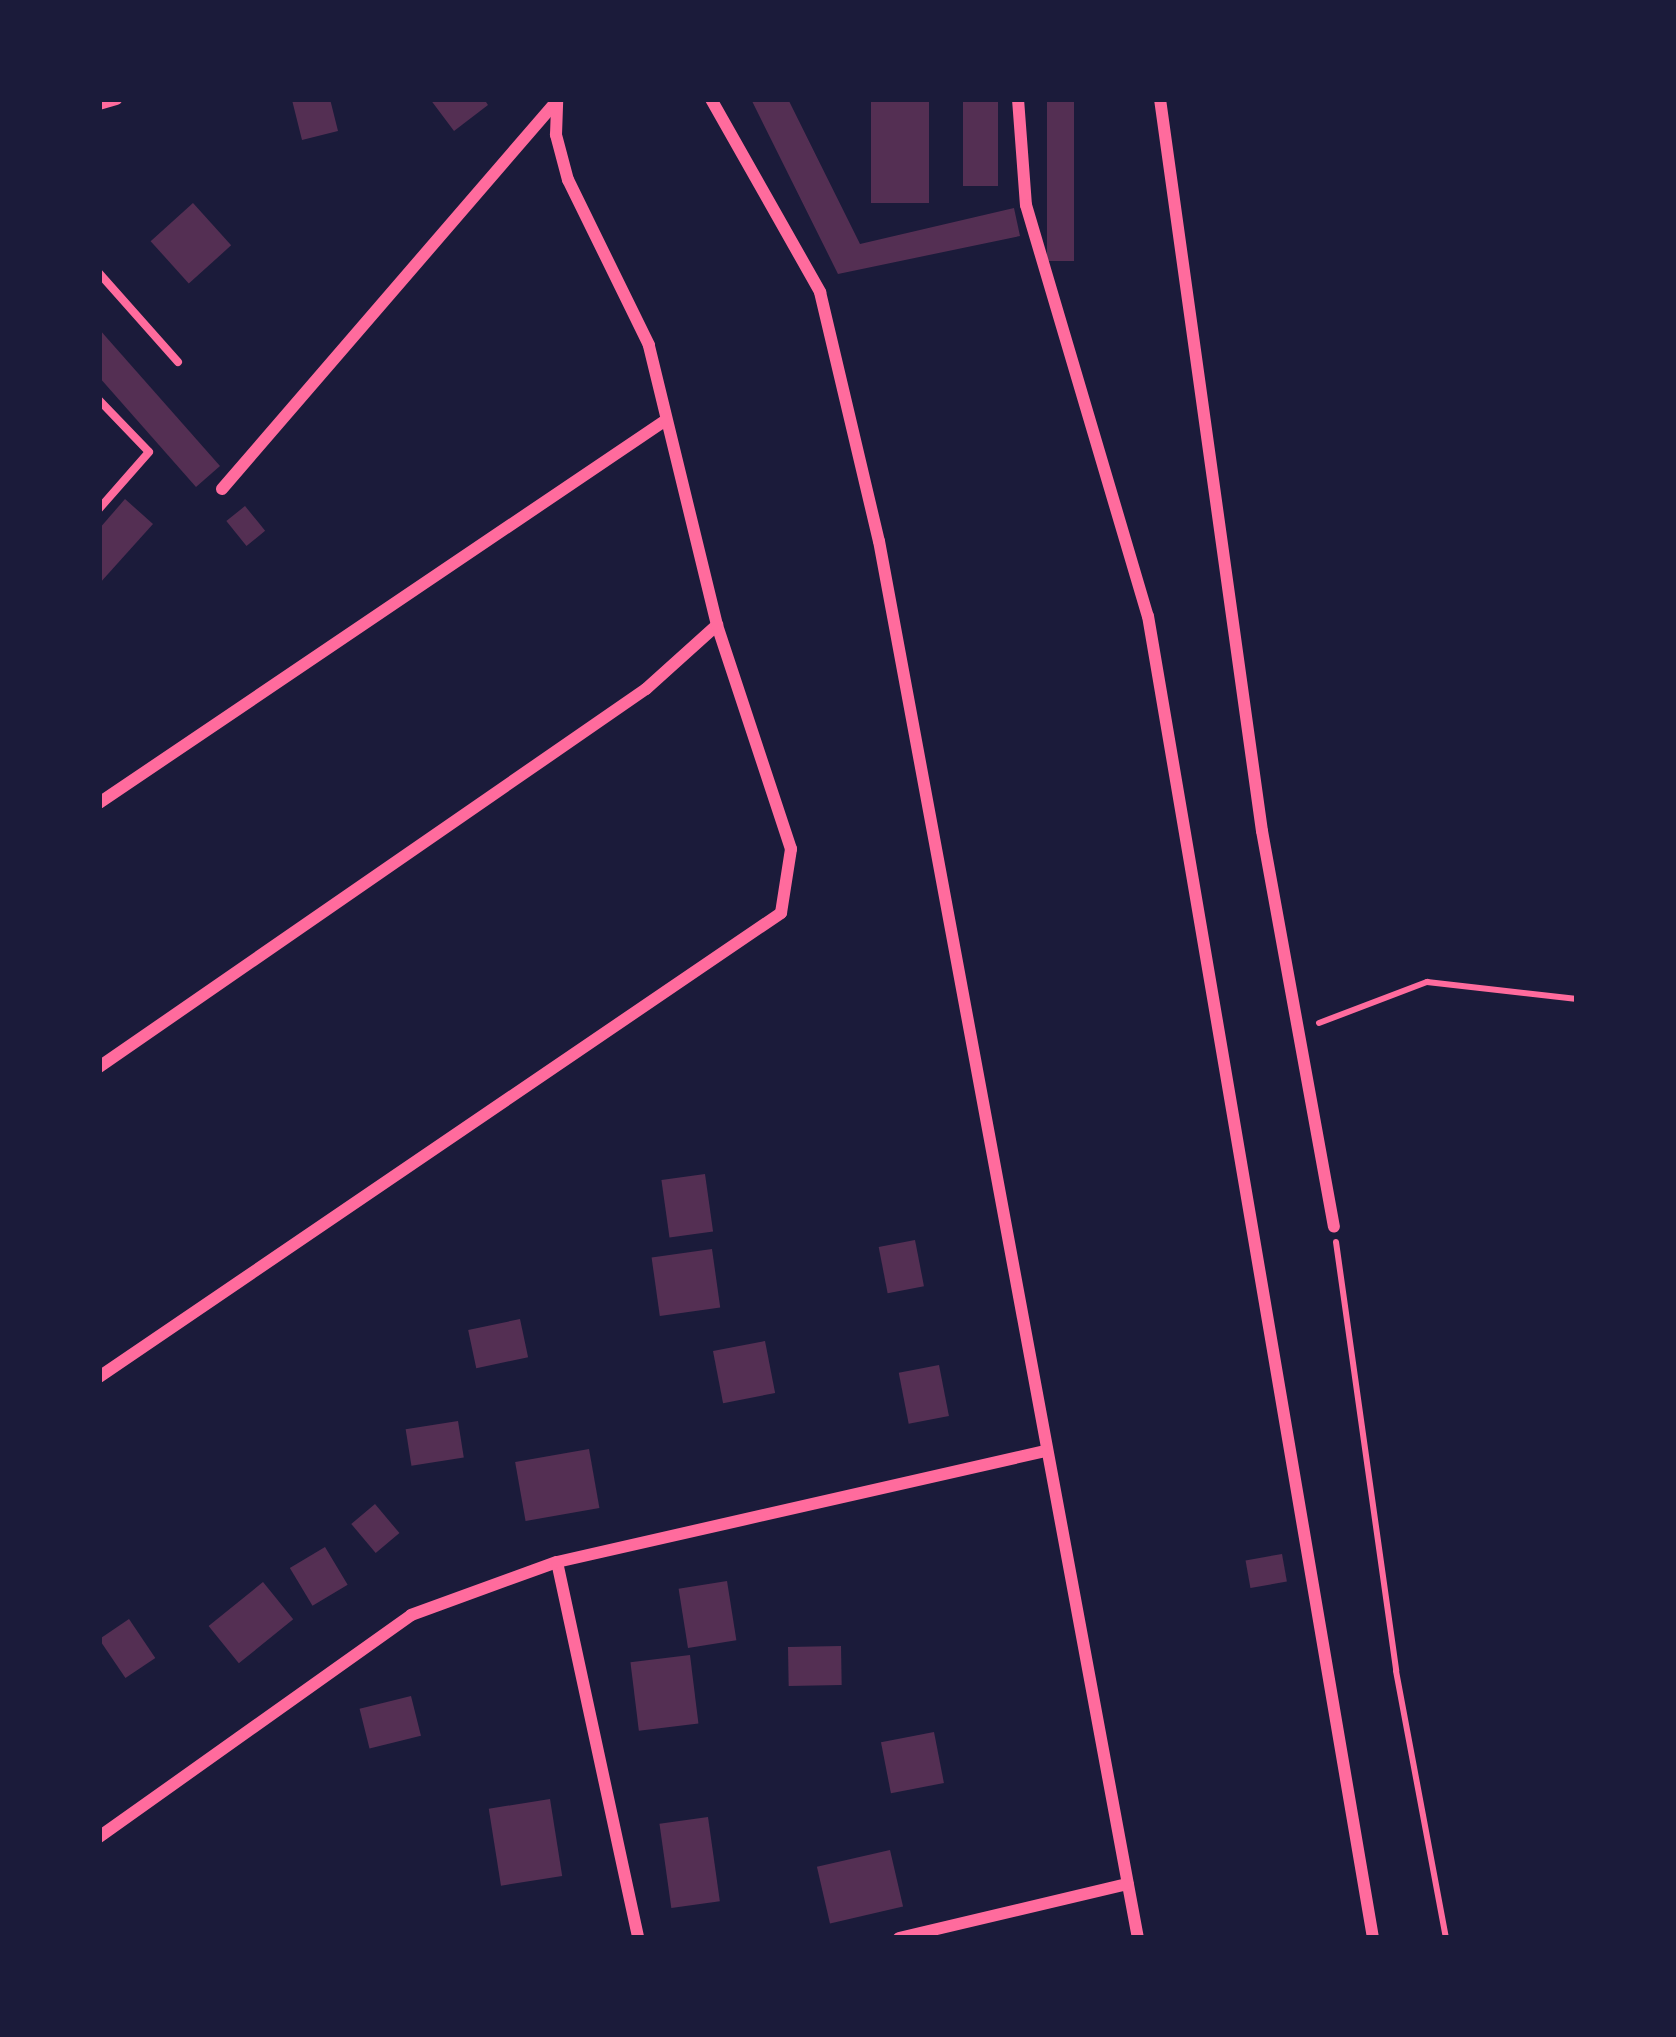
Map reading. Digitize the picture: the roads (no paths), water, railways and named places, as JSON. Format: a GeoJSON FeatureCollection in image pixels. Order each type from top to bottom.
{"type":"FeatureCollection","features":[{"type":"Feature","properties":{"kind":"street"},"geometry":{"type":"LineString","coordinates":[[99,104],[116,99]]}},
{"type":"Feature","properties":{"kind":"street"},"geometry":{"type":"LineString","coordinates":[[712,99],[820,292],[879,541],[1044,1451],[1138,1938]]}},
{"type":"Feature","properties":{"kind":"street"},"geometry":{"type":"LineString","coordinates":[[1018,99],[1026,206],[1148,616],[1372,1938]]}},
{"type":"Feature","properties":{"kind":"street"},"geometry":{"type":"LineString","coordinates":[[1160,99],[1262,832],[1334,1226]]}},
{"type":"Feature","properties":{"kind":"street"},"geometry":{"type":"LineString","coordinates":[[99,1377],[781,914],[791,849],[717,625],[649,345],[568,180],[556,101]]}},
{"type":"Feature","properties":{"kind":"street"},"geometry":{"type":"LineString","coordinates":[[222,489],[556,101]]}},
{"type":"Feature","properties":{"kind":"street"},"geometry":{"type":"LineString","coordinates":[[99,802],[666,420]]}},
{"type":"Feature","properties":{"kind":"street"},"geometry":{"type":"LineString","coordinates":[[99,1067],[646,689],[717,625]]}},
{"type":"Feature","properties":{"kind":"street"},"geometry":{"type":"LineString","coordinates":[[99,1837],[411,1615],[557,1562],[1044,1451]]}},
{"type":"Feature","properties":{"kind":"street"},"geometry":{"type":"LineString","coordinates":[[557,1562],[638,1938]]}},
{"type":"Feature","properties":{"kind":"street"},"geometry":{"type":"LineString","coordinates":[[899,1938],[1128,1883]]}},
{"type":"Feature","properties":{"kind":"lane"},"geometry":{"type":"LineString","coordinates":[[99,273],[178,362]]}},
{"type":"Feature","properties":{"kind":"lane"},"geometry":{"type":"LineString","coordinates":[[99,400],[149,452],[99,509]]}}]}
